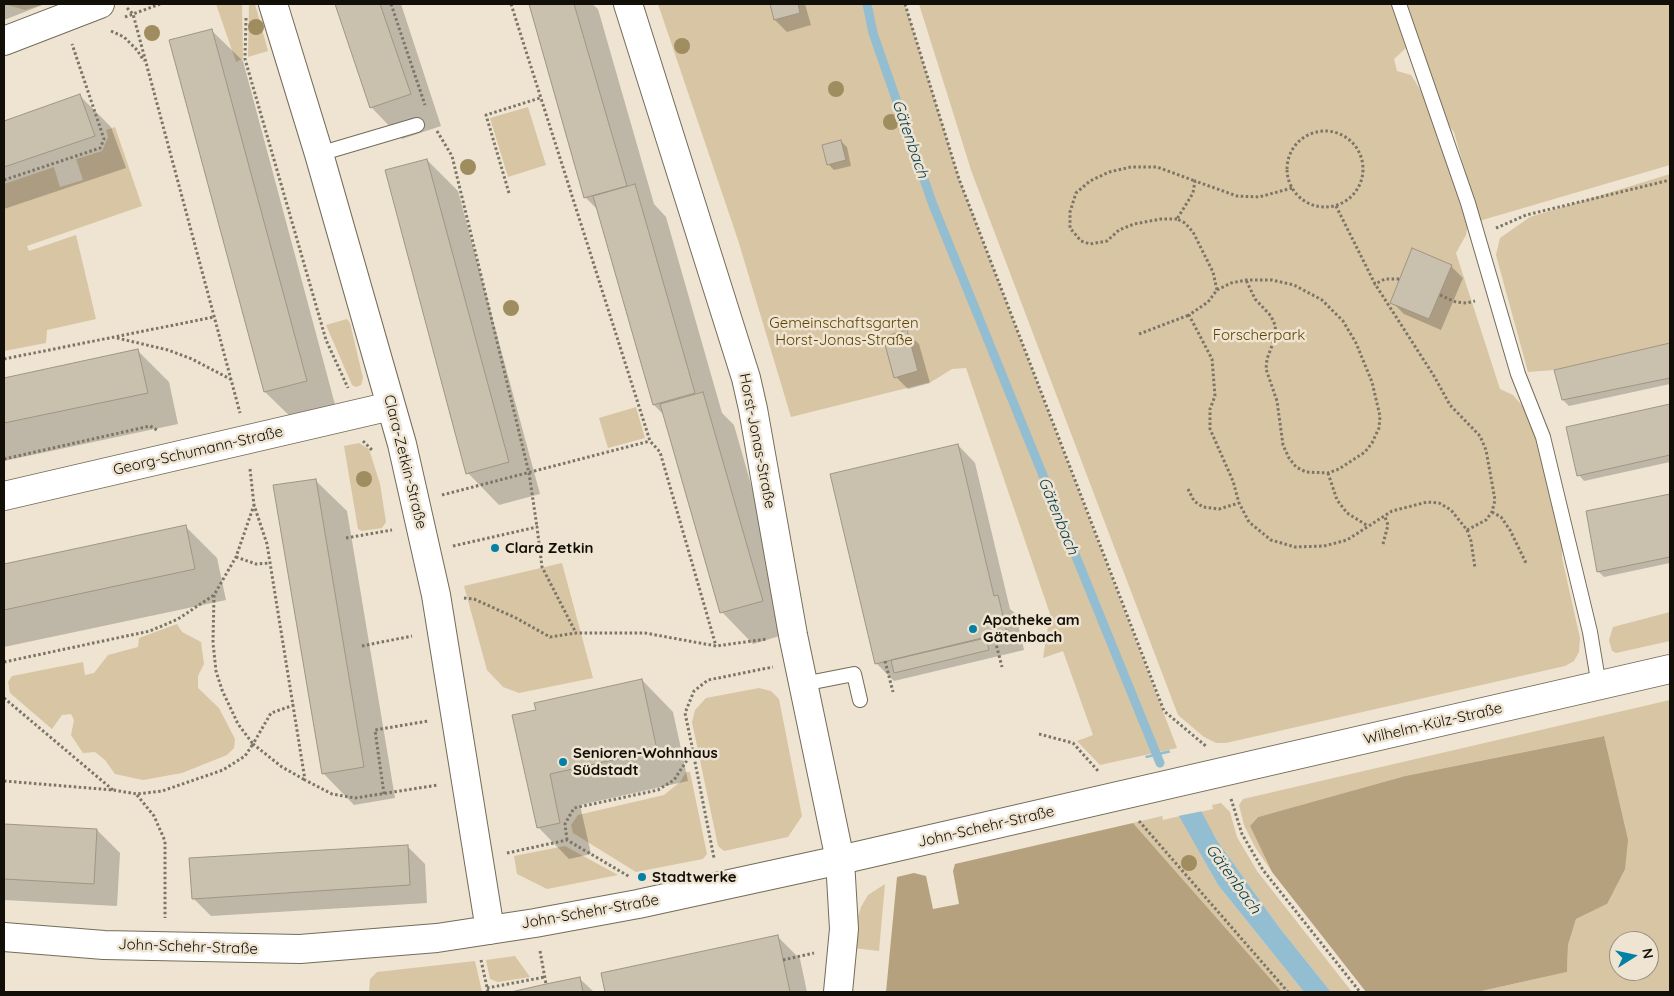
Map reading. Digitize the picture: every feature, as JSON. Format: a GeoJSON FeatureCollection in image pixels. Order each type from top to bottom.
{"type":"FeatureCollection","features":[{"type":"Feature","properties":{"kind":"street","name":"Clara-Zetkin-Straße"},"geometry":{"type":"LineString","coordinates":[[273,4],[319,154],[391,406],[436,595],[490,930]]}},
{"type":"Feature","properties":{"kind":"street","name":"Horst-Jonas-Straße"},"geometry":{"type":"LineString","coordinates":[[628,4],[746,378],[793,635],[840,860],[844,929],[838,992]]}},
{"type":"Feature","properties":{"kind":"street"},"geometry":{"type":"LineString","coordinates":[[4,42],[61,19],[101,17]]}},
{"type":"Feature","properties":{"kind":"street","name":"Georg-Schumann-Straße"},"geometry":{"type":"LineString","coordinates":[[4,496],[391,406]]}},
{"type":"Feature","properties":{"kind":"street","name":"Wilhelm-Külz-Straße"},"geometry":{"type":"LineString","coordinates":[[1212,775],[1670,669]]}},
{"type":"Feature","properties":{"kind":"street","name":"John-Schehr-Straße"},"geometry":{"type":"LineString","coordinates":[[4,937],[104,945],[300,949],[388,943],[490,930],[638,904],[1212,775]]}},
{"type":"Feature","properties":{"kind":"lane"},"geometry":{"type":"LineString","coordinates":[[1399,4],[1468,203],[1518,374],[1543,437],[1590,632],[1600,686]]}},
{"type":"Feature","properties":{"kind":"lane"},"geometry":{"type":"LineString","coordinates":[[319,154],[417,125]]}},
{"type":"Feature","properties":{"kind":"lane"},"geometry":{"type":"LineString","coordinates":[[801,673],[854,674],[860,700]]}},
{"type":"Feature","properties":{"kind":"path"},"geometry":{"type":"LineString","coordinates":[[124,4],[133,14],[214,317],[233,380],[246,440],[254,505],[267,544],[306,780]]}},
{"type":"Feature","properties":{"kind":"path"},"geometry":{"type":"LineString","coordinates":[[391,4],[427,112]]}},
{"type":"Feature","properties":{"kind":"path"},"geometry":{"type":"LineString","coordinates":[[511,4],[650,441],[660,452],[716,646]]}},
{"type":"Feature","properties":{"kind":"path"},"geometry":{"type":"LineString","coordinates":[[905,4],[959,179],[1164,710],[1212,751],[1212,775],[1263,870],[1360,992]]}},
{"type":"Feature","properties":{"kind":"path"},"geometry":{"type":"LineString","coordinates":[[101,17],[112,31],[124,37],[137,50],[147,67]]}},
{"type":"Feature","properties":{"kind":"path"},"geometry":{"type":"LineString","coordinates":[[4,180],[100,148],[104,139],[78,58],[61,19]]}},
{"type":"Feature","properties":{"kind":"path"},"geometry":{"type":"LineString","coordinates":[[509,193],[486,115],[540,98]]}},
{"type":"Feature","properties":{"kind":"path"},"geometry":{"type":"LineString","coordinates":[[435,128],[452,156],[529,473],[542,567],[576,633]]}},
{"type":"Feature","properties":{"kind":"path"},"geometry":{"type":"LineString","coordinates":[[1320,130],[1333,130],[1345,135],[1355,144],[1361,155],[1364,167],[1362,180],[1357,191],[1348,200],[1336,206],[1323,207],[1311,204],[1300,198],[1292,188],[1287,176],[1287,163],[1291,151],[1298,141],[1308,134],[1320,130]]}},
{"type":"Feature","properties":{"kind":"path"},"geometry":{"type":"LineString","coordinates":[[1216,290],[1213,272],[1193,232],[1185,223],[1177,220],[1161,219],[1134,224],[1119,230],[1107,241],[1090,244],[1081,241],[1070,228],[1070,212],[1076,193],[1090,182],[1109,172],[1131,167],[1156,167],[1237,196],[1259,197],[1292,188]]}},
{"type":"Feature","properties":{"kind":"path"},"geometry":{"type":"LineString","coordinates":[[1477,235],[1526,215],[1670,180]]}},
{"type":"Feature","properties":{"kind":"path"},"geometry":{"type":"LineString","coordinates":[[1177,220],[1193,193],[1195,181]]}},
{"type":"Feature","properties":{"kind":"path"},"geometry":{"type":"LineString","coordinates":[[1336,206],[1340,218],[1375,284],[1434,376],[1450,405],[1480,436],[1486,450],[1495,500],[1492,512],[1486,520],[1467,530]]}},
{"type":"Feature","properties":{"kind":"path"},"geometry":{"type":"LineString","coordinates":[[1375,284],[1385,279],[1400,279]]}},
{"type":"Feature","properties":{"kind":"path"},"geometry":{"type":"LineString","coordinates":[[1139,334],[1189,315],[1208,302],[1216,290],[1231,283],[1246,280],[1272,280],[1294,285],[1322,300],[1343,320],[1356,343],[1372,382],[1380,416],[1379,428],[1372,443],[1364,452],[1339,470],[1328,473],[1306,472],[1296,467],[1289,458],[1283,445],[1277,401],[1266,370],[1267,359],[1276,335],[1275,325],[1271,316],[1255,299],[1246,280]]}},
{"type":"Feature","properties":{"kind":"path"},"geometry":{"type":"LineString","coordinates":[[1440,295],[1456,302],[1466,303],[1496,294]]}},
{"type":"Feature","properties":{"kind":"path"},"geometry":{"type":"LineString","coordinates":[[1189,315],[1212,359],[1215,396],[1210,409],[1210,429],[1233,481],[1239,503],[1249,522],[1271,540],[1295,548],[1324,546],[1347,540],[1392,511],[1410,505],[1439,503],[1451,510],[1467,530],[1473,548],[1475,568]]}},
{"type":"Feature","properties":{"kind":"path"},"geometry":{"type":"LineString","coordinates":[[4,359],[214,317]]}},
{"type":"Feature","properties":{"kind":"path"},"geometry":{"type":"LineString","coordinates":[[114,337],[168,350],[192,359],[233,380]]}},
{"type":"Feature","properties":{"kind":"path"},"geometry":{"type":"LineString","coordinates":[[437,496],[650,441]]}},
{"type":"Feature","properties":{"kind":"path"},"geometry":{"type":"LineString","coordinates":[[1328,473],[1337,500],[1347,513],[1368,526]]}},
{"type":"Feature","properties":{"kind":"path"},"geometry":{"type":"LineString","coordinates":[[1188,489],[1194,501],[1203,507],[1219,509],[1239,503]]}},
{"type":"Feature","properties":{"kind":"path"},"geometry":{"type":"LineString","coordinates":[[4,662],[150,631],[178,619],[214,595],[236,557],[254,505]]}},
{"type":"Feature","properties":{"kind":"path"},"geometry":{"type":"LineString","coordinates":[[1492,512],[1501,517],[1510,530],[1526,563]]}},
{"type":"Feature","properties":{"kind":"path"},"geometry":{"type":"LineString","coordinates":[[1383,544],[1388,525],[1385,517]]}},
{"type":"Feature","properties":{"kind":"path"},"geometry":{"type":"LineString","coordinates":[[447,547],[537,527]]}},
{"type":"Feature","properties":{"kind":"path"},"geometry":{"type":"LineString","coordinates":[[346,538],[392,530]]}},
{"type":"Feature","properties":{"kind":"path"},"geometry":{"type":"LineString","coordinates":[[236,557],[256,564],[270,562]]}},
{"type":"Feature","properties":{"kind":"path"},"geometry":{"type":"LineString","coordinates":[[214,595],[213,643],[216,671],[222,690],[238,724],[253,744],[282,767],[332,794],[355,798],[440,785]]}},
{"type":"Feature","properties":{"kind":"path"},"geometry":{"type":"LineString","coordinates":[[458,597],[474,599],[550,637],[576,633],[646,633],[716,646],[793,635]]}},
{"type":"Feature","properties":{"kind":"path"},"geometry":{"type":"LineString","coordinates":[[362,646],[412,636]]}},
{"type":"Feature","properties":{"kind":"path"},"geometry":{"type":"LineString","coordinates":[[994,636],[1002,667]]}},
{"type":"Feature","properties":{"kind":"path"},"geometry":{"type":"LineString","coordinates":[[885,661],[893,692]]}},
{"type":"Feature","properties":{"kind":"path"},"geometry":{"type":"LineString","coordinates":[[720,886],[685,713],[694,691],[708,680],[801,673]]}},
{"type":"Feature","properties":{"kind":"path"},"geometry":{"type":"LineString","coordinates":[[4,698],[113,790]]}},
{"type":"Feature","properties":{"kind":"path"},"geometry":{"type":"LineString","coordinates":[[4,781],[113,790],[137,794],[162,791],[223,770],[245,756],[271,713],[294,705]]}},
{"type":"Feature","properties":{"kind":"path"},"geometry":{"type":"LineString","coordinates":[[384,794],[374,730],[428,721]]}},
{"type":"Feature","properties":{"kind":"path"},"geometry":{"type":"LineString","coordinates":[[1039,734],[1073,743],[1131,794],[1288,992]]}},
{"type":"Feature","properties":{"kind":"path"},"geometry":{"type":"LineString","coordinates":[[567,840],[565,824],[574,808],[658,790],[674,780],[692,751]]}},
{"type":"Feature","properties":{"kind":"path"},"geometry":{"type":"LineString","coordinates":[[137,794],[154,816],[165,840],[165,945]]}},
{"type":"Feature","properties":{"kind":"path"},"geometry":{"type":"LineString","coordinates":[[507,852],[567,840],[632,878],[638,904]]}},
{"type":"Feature","properties":{"kind":"path"},"geometry":{"type":"LineString","coordinates":[[535,923],[546,984]]}},
{"type":"Feature","properties":{"kind":"path"},"geometry":{"type":"LineString","coordinates":[[488,992],[487,988],[545,977]]}},
{"type":"Feature","properties":{"kind":"green space"},"geometry":{"type":"Polygon","coordinates":[[[4,4],[45,4],[25,10],[4,4]]]}},
{"type":"Feature","properties":{"kind":"green space"},"geometry":{"type":"Polygon","coordinates":[[[216,4],[242,4],[243,59],[236,62],[216,4]]]}},
{"type":"Feature","properties":{"kind":"green space"},"geometry":{"type":"Polygon","coordinates":[[[249,4],[255,4],[268,51],[248,57],[249,4]]]}},
{"type":"Feature","properties":{"kind":"green space","name":"Gemeinschaftsgarten Horst-Jonas-Straße"},"geometry":{"type":"Polygon","coordinates":[[[658,4],[905,4],[959,179],[1177,748],[1100,765],[1077,741],[1093,735],[1063,651],[1043,658],[1050,614],[966,368],[952,369],[931,382],[791,417],[738,240],[658,4]]]}},
{"type":"Feature","properties":{"kind":"green space","name":"Forscherpark"},"geometry":{"type":"Polygon","coordinates":[[[919,4],[1391,4],[1406,48],[1394,59],[1397,71],[1411,75],[1426,99],[1468,222],[1466,235],[1456,253],[1500,389],[1513,395],[1525,409],[1534,427],[1562,532],[1562,558],[1580,638],[1579,652],[1574,661],[1565,666],[1226,743],[1216,743],[1204,737],[1178,715],[972,173],[919,4]]]}},
{"type":"Feature","properties":{"kind":"green space"},"geometry":{"type":"Polygon","coordinates":[[[1407,4],[1670,4],[1670,165],[1479,221],[1454,132],[1445,121],[1407,4]]]}},
{"type":"Feature","properties":{"kind":"green space"},"geometry":{"type":"Polygon","coordinates":[[[528,107],[546,165],[508,177],[490,118],[528,107]]]}},
{"type":"Feature","properties":{"kind":"green space"},"geometry":{"type":"Polygon","coordinates":[[[115,127],[142,206],[27,246],[29,251],[76,235],[96,319],[47,330],[46,343],[4,351],[4,184],[54,167],[60,187],[83,180],[76,159],[102,151],[108,137],[106,130],[115,127]]]}},
{"type":"Feature","properties":{"kind":"green space"},"geometry":{"type":"Polygon","coordinates":[[[1670,174],[1670,343],[1554,370],[1528,372],[1496,255],[1500,238],[1530,217],[1670,174]]]}},
{"type":"Feature","properties":{"kind":"green space"},"geometry":{"type":"Polygon","coordinates":[[[347,319],[350,323],[363,378],[361,385],[356,387],[352,385],[326,325],[347,319]]]}},
{"type":"Feature","properties":{"kind":"green space"},"geometry":{"type":"Polygon","coordinates":[[[636,407],[645,438],[608,448],[599,418],[636,407]]]}},
{"type":"Feature","properties":{"kind":"green space"},"geometry":{"type":"Polygon","coordinates":[[[359,443],[369,449],[380,484],[386,522],[382,528],[362,531],[358,529],[344,446],[359,443]]]}},
{"type":"Feature","properties":{"kind":"green space"},"geometry":{"type":"Polygon","coordinates":[[[562,563],[593,678],[519,693],[503,687],[487,670],[464,586],[562,563]]]}},
{"type":"Feature","properties":{"kind":"green space"},"geometry":{"type":"Polygon","coordinates":[[[1670,612],[1670,641],[1616,653],[1612,651],[1609,640],[1613,627],[1670,612]]]}},
{"type":"Feature","properties":{"kind":"green space"},"geometry":{"type":"Polygon","coordinates":[[[177,624],[182,632],[201,642],[204,664],[198,676],[198,688],[219,708],[235,739],[234,748],[227,755],[182,773],[143,780],[115,774],[105,760],[95,752],[83,753],[71,735],[74,720],[71,714],[62,715],[52,729],[10,693],[8,682],[12,676],[83,662],[85,675],[94,673],[108,655],[138,647],[139,638],[177,624]]]}},
{"type":"Feature","properties":{"kind":"green space"},"geometry":{"type":"Polygon","coordinates":[[[759,688],[771,691],[779,699],[802,816],[788,837],[724,851],[718,846],[692,722],[695,710],[706,698],[759,688]]]}},
{"type":"Feature","properties":{"kind":"green space"},"geometry":{"type":"Polygon","coordinates":[[[1670,700],[1670,992],[1477,992],[1567,972],[1568,945],[1576,919],[1607,904],[1603,736],[1405,776],[1258,817],[1250,826],[1272,872],[1255,847],[1244,825],[1239,805],[1243,799],[1670,700]]]}},
{"type":"Feature","properties":{"kind":"green space"},"geometry":{"type":"Polygon","coordinates":[[[686,772],[690,772],[707,854],[703,859],[636,872],[573,833],[571,825],[578,815],[664,795],[680,782],[686,772]]]}},
{"type":"Feature","properties":{"kind":"green space"},"geometry":{"type":"Polygon","coordinates":[[[1221,803],[1230,812],[1237,837],[1257,871],[1352,992],[1331,992],[1279,927],[1216,839],[1200,812],[1213,809],[1212,805],[1221,803]]]}},
{"type":"Feature","properties":{"kind":"green space"},"geometry":{"type":"Polygon","coordinates":[[[1162,816],[1163,820],[1180,816],[1218,885],[1304,992],[1282,992],[1133,823],[1162,816]]]}},
{"type":"Feature","properties":{"kind":"green space"},"geometry":{"type":"Polygon","coordinates":[[[565,846],[618,875],[547,889],[517,874],[514,856],[565,846]]]}},
{"type":"Feature","properties":{"kind":"green space"},"geometry":{"type":"Polygon","coordinates":[[[885,884],[879,951],[853,948],[856,922],[861,907],[868,895],[885,884]]]}},
{"type":"Feature","properties":{"kind":"green space"},"geometry":{"type":"Polygon","coordinates":[[[515,956],[530,977],[498,982],[490,979],[486,960],[515,956]]]}},
{"type":"Feature","properties":{"kind":"green space"},"geometry":{"type":"Polygon","coordinates":[[[475,961],[482,992],[369,992],[370,979],[377,972],[475,961]]]}},
{"type":"Feature","properties":{"kind":"shaded area"},"geometry":{"type":"Polygon","coordinates":[[[1604,736],[1628,840],[1625,869],[1607,904],[1576,919],[1568,945],[1567,972],[1477,992],[1366,992],[1272,872],[1250,826],[1258,817],[1405,776],[1604,736]]]}},
{"type":"Feature","properties":{"kind":"shaded area"},"geometry":{"type":"Polygon","coordinates":[[[1133,823],[1282,992],[886,992],[897,877],[914,873],[926,876],[933,909],[959,904],[953,871],[955,864],[1133,823]]]}},
{"type":"Feature","properties":{"kind":"water"},"geometry":{"type":"Polygon","coordinates":[[[1169,750],[1216,839],[1279,927],[1331,992],[1304,992],[1218,885],[1145,756],[1169,750]]]}},
{"type":"Feature","properties":{"kind":"pier"},"geometry":{"type":"Polygon","coordinates":[[[1173,752],[1203,811],[1178,816],[1143,759],[1173,752]]]}},
{"type":"Feature","properties":{"kind":"building"},"geometry":{"type":"Polygon","coordinates":[[[335,4],[380,4],[411,94],[370,108],[335,4]]]}},
{"type":"Feature","properties":{"kind":"building"},"geometry":{"type":"Polygon","coordinates":[[[529,4],[574,4],[627,186],[584,198],[529,4]]]}},
{"type":"Feature","properties":{"kind":"building"},"geometry":{"type":"Polygon","coordinates":[[[770,4],[798,4],[800,13],[774,20],[770,4]]]}},
{"type":"Feature","properties":{"kind":"building"},"geometry":{"type":"Polygon","coordinates":[[[212,29],[307,381],[264,392],[169,40],[212,29]]]}},
{"type":"Feature","properties":{"kind":"building"},"geometry":{"type":"Polygon","coordinates":[[[80,94],[95,136],[4,167],[4,121],[80,94]]]}},
{"type":"Feature","properties":{"kind":"building"},"geometry":{"type":"Polygon","coordinates":[[[841,140],[846,160],[827,165],[822,145],[841,140]]]}},
{"type":"Feature","properties":{"kind":"building"},"geometry":{"type":"Polygon","coordinates":[[[427,159],[509,462],[466,474],[385,170],[427,159]]]}},
{"type":"Feature","properties":{"kind":"building"},"geometry":{"type":"Polygon","coordinates":[[[635,184],[695,393],[653,405],[593,196],[635,184]]]}},
{"type":"Feature","properties":{"kind":"building"},"geometry":{"type":"Polygon","coordinates":[[[1412,248],[1452,265],[1429,319],[1390,303],[1412,248]]]}},
{"type":"Feature","properties":{"kind":"building"},"geometry":{"type":"Polygon","coordinates":[[[907,330],[918,371],[894,378],[883,337],[907,330]]]}},
{"type":"Feature","properties":{"kind":"building"},"geometry":{"type":"Polygon","coordinates":[[[1670,343],[1670,378],[1562,400],[1554,370],[1670,343]]]}},
{"type":"Feature","properties":{"kind":"building"},"geometry":{"type":"Polygon","coordinates":[[[138,349],[148,393],[4,423],[4,378],[138,349]]]}},
{"type":"Feature","properties":{"kind":"building"},"geometry":{"type":"Polygon","coordinates":[[[703,392],[763,601],[720,613],[660,404],[703,392]]]}},
{"type":"Feature","properties":{"kind":"building"},"geometry":{"type":"Polygon","coordinates":[[[1670,404],[1670,455],[1577,476],[1566,427],[1670,404]]]}},
{"type":"Feature","properties":{"kind":"building"},"geometry":{"type":"Polygon","coordinates":[[[958,444],[994,596],[998,595],[1007,633],[875,664],[830,474],[958,444]]]}},
{"type":"Feature","properties":{"kind":"building"},"geometry":{"type":"Polygon","coordinates":[[[316,479],[364,767],[322,774],[273,485],[316,479]]]}},
{"type":"Feature","properties":{"kind":"building"},"geometry":{"type":"Polygon","coordinates":[[[1670,494],[1670,557],[1597,572],[1586,511],[1670,494]]]}},
{"type":"Feature","properties":{"kind":"building"},"geometry":{"type":"Polygon","coordinates":[[[186,525],[195,569],[4,610],[4,564],[186,525]]]}},
{"type":"Feature","properties":{"kind":"building"},"geometry":{"type":"Polygon","coordinates":[[[986,637],[989,650],[894,673],[891,660],[986,637]]]}},
{"type":"Feature","properties":{"kind":"building","name":"Senioren-Wohnhaus Südstadt"},"geometry":{"type":"Polygon","coordinates":[[[642,679],[657,750],[550,774],[560,823],[537,828],[512,715],[536,710],[534,703],[642,679]]]}},
{"type":"Feature","properties":{"kind":"building"},"geometry":{"type":"Polygon","coordinates":[[[4,824],[97,829],[94,884],[4,879],[4,824]]]}},
{"type":"Feature","properties":{"kind":"building"},"geometry":{"type":"Polygon","coordinates":[[[408,845],[410,885],[192,899],[189,858],[408,845]]]}},
{"type":"Feature","properties":{"kind":"building"},"geometry":{"type":"Polygon","coordinates":[[[778,935],[790,992],[605,992],[601,973],[778,935]]]}},
{"type":"Feature","properties":{"kind":"building"},"geometry":{"type":"Polygon","coordinates":[[[580,977],[583,992],[511,992],[546,984],[580,977]]]}},
{"type":"Feature","properties":{"kind":"waterway","name":"Gätenbach"},"geometry":{"type":"LineString","coordinates":[[867,4],[873,33],[933,205],[1160,763]]}},
{"type":"Feature","properties":{"kind":"place","name":"Clara Zetkin"},"geometry":{"type":"Point","coordinates":[495,548]}},
{"type":"Feature","properties":{"kind":"place","name":"Apotheke am Gätenbach"},"geometry":{"type":"Point","coordinates":[973,629]}},
{"type":"Feature","properties":{"kind":"place","name":"Senioren-Wohnhaus Südstadt"},"geometry":{"type":"Point","coordinates":[563,762]}},
{"type":"Feature","properties":{"kind":"place","name":"Stadtwerke"},"geometry":{"type":"Point","coordinates":[642,877]}}]}
